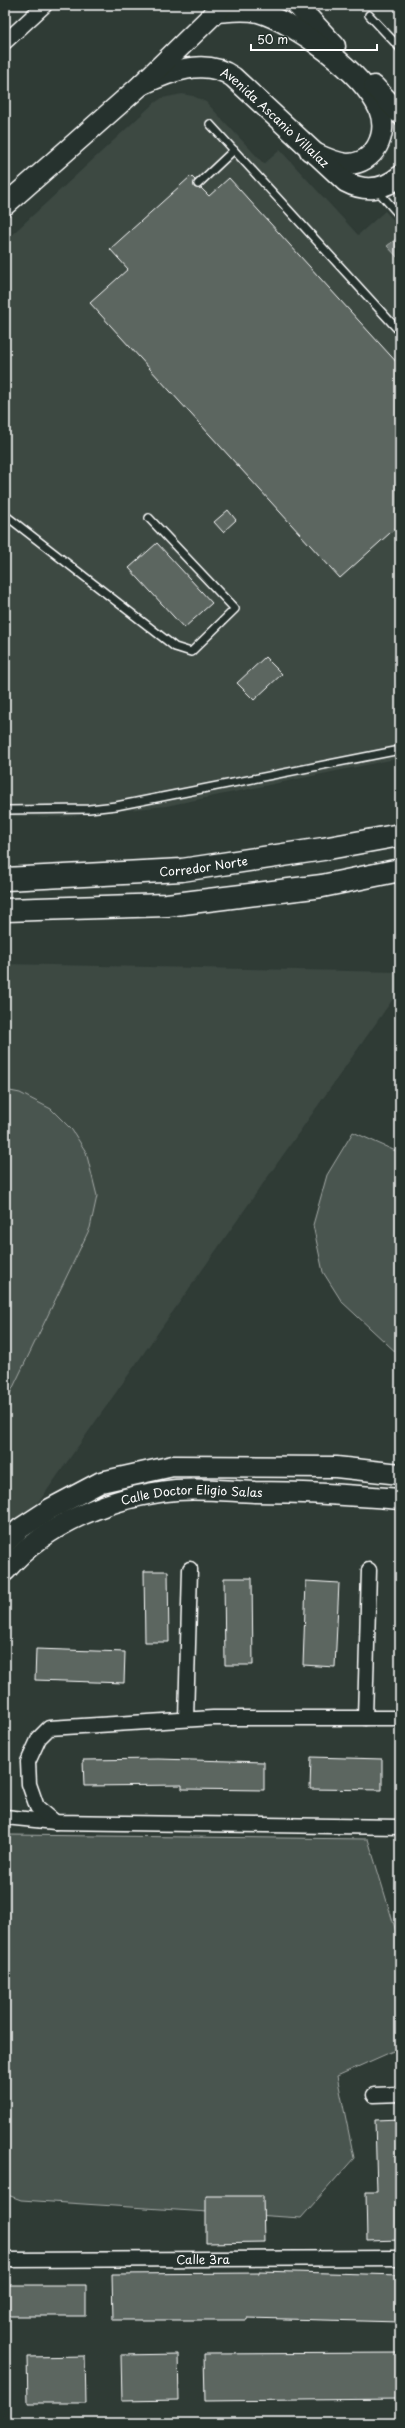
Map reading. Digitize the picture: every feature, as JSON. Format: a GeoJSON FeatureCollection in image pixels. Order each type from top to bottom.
{"type":"FeatureCollection","features":[{"type":"Feature","properties":{"kind":"highway","name":"Corredor Norte"},"geometry":{"type":"LineString","coordinates":[[5,879],[182,870],[323,849],[400,835]]}},
{"type":"Feature","properties":{"kind":"highway"},"geometry":{"type":"LineString","coordinates":[[5,910],[167,905],[322,886],[400,870]]}},
{"type":"Feature","properties":{"kind":"main road"},"geometry":{"type":"LineString","coordinates":[[297,5],[400,114]]}},
{"type":"Feature","properties":{"kind":"main road"},"geometry":{"type":"LineString","coordinates":[[220,8],[257,12],[306,36],[343,66],[376,105],[382,120],[382,136],[377,148],[365,159],[353,163],[342,163],[310,151]]}},
{"type":"Feature","properties":{"kind":"main road","name":"Avenida Ascanio Villalaz"},"geometry":{"type":"LineString","coordinates":[[5,205],[141,85],[220,8]]}},
{"type":"Feature","properties":{"kind":"main road","name":"Avenida Ascanio Villalaz"},"geometry":{"type":"LineString","coordinates":[[141,85],[169,73],[184,69],[207,68],[220,71],[233,77],[310,151],[346,182],[365,189],[375,188],[387,185],[400,176]]}},
{"type":"Feature","properties":{"kind":"main road","name":"Calle Doctor Eligio Salas"},"geometry":{"type":"LineString","coordinates":[[5,1543],[21,1528],[50,1509],[101,1482],[173,1466],[336,1467],[400,1474]]}},
{"type":"Feature","properties":{"kind":"main road","name":"Calle Doctor Eligio Salas"},"geometry":{"type":"LineString","coordinates":[[5,1570],[33,1543],[67,1521],[123,1500],[176,1490],[331,1493],[400,1499]]}},
{"type":"Feature","properties":{"kind":"street"},"geometry":{"type":"LineString","coordinates":[[5,42],[45,5]]}},
{"type":"Feature","properties":{"kind":"street"},"geometry":{"type":"LineString","coordinates":[[186,1720],[190,1569]]}},
{"type":"Feature","properties":{"kind":"street"},"geometry":{"type":"LineString","coordinates":[[365,1718],[369,1570]]}},
{"type":"Feature","properties":{"kind":"street"},"geometry":{"type":"LineString","coordinates":[[55,1822],[38,1807],[29,1784],[28,1762],[39,1738],[49,1728],[186,1720],[400,1718]]}},
{"type":"Feature","properties":{"kind":"street"},"geometry":{"type":"LineString","coordinates":[[5,1816],[55,1822],[400,1827]]}},
{"type":"Feature","properties":{"kind":"street"},"geometry":{"type":"LineString","coordinates":[[374,2094],[400,2094]]}},
{"type":"Feature","properties":{"kind":"street","name":"Calle 3ra"},"geometry":{"type":"LineString","coordinates":[[7,2260],[400,2258]]}},
{"type":"Feature","properties":{"kind":"lane"},"geometry":{"type":"LineString","coordinates":[[369,15],[400,48]]}},
{"type":"Feature","properties":{"kind":"lane"},"geometry":{"type":"LineString","coordinates":[[210,124],[400,332]]}},
{"type":"Feature","properties":{"kind":"lane"},"geometry":{"type":"LineString","coordinates":[[198,184],[234,150]]}},
{"type":"Feature","properties":{"kind":"lane"},"geometry":{"type":"LineString","coordinates":[[375,188],[400,216]]}},
{"type":"Feature","properties":{"kind":"lane"},"geometry":{"type":"LineString","coordinates":[[5,515],[175,647],[191,652],[235,609],[149,518]]}},
{"type":"Feature","properties":{"kind":"lane"},"geometry":{"type":"LineString","coordinates":[[5,810],[89,809],[116,806],[400,750]]}},
{"type":"Feature","properties":{"kind":"shaded area"},"geometry":{"type":"Polygon","coordinates":[[[182,94],[193,96],[206,102],[264,164],[280,150],[358,235],[385,211],[400,227],[400,758],[166,806],[62,817],[5,816],[5,241],[153,104],[162,98],[182,94]]]}},
{"type":"Feature","properties":{"kind":"shaded area"},"geometry":{"type":"Polygon","coordinates":[[[397,238],[400,241],[400,260],[387,246],[397,238]]]}},
{"type":"Feature","properties":{"kind":"shaded area"},"geometry":{"type":"Polygon","coordinates":[[[5,964],[400,972],[400,989],[41,1499],[5,1531],[5,964]]]}},
{"type":"Feature","properties":{"kind":"shaded area"},"geometry":{"type":"Polygon","coordinates":[[[5,1090],[20,1093],[51,1109],[72,1130],[86,1152],[97,1196],[90,1228],[5,1404],[5,1090]]]}},
{"type":"Feature","properties":{"kind":"shaded area"},"geometry":{"type":"Polygon","coordinates":[[[353,1132],[400,1153],[400,1356],[342,1302],[323,1272],[313,1225],[327,1175],[353,1132]]]}},
{"type":"Feature","properties":{"kind":"shaded area"},"geometry":{"type":"Polygon","coordinates":[[[10,1835],[368,1839],[400,1945],[400,2048],[337,2076],[354,2158],[301,2218],[21,2200],[5,2194],[5,1843],[10,1835]]]}},
{"type":"Feature","properties":{"kind":"building"},"geometry":{"type":"Polygon","coordinates":[[[191,176],[195,180],[194,187],[201,188],[209,196],[229,178],[400,366],[400,524],[340,578],[90,303],[128,269],[110,249],[191,176]]]}},
{"type":"Feature","properties":{"kind":"building"},"geometry":{"type":"Polygon","coordinates":[[[228,510],[236,520],[223,532],[214,522],[228,510]]]}},
{"type":"Feature","properties":{"kind":"building"},"geometry":{"type":"Polygon","coordinates":[[[157,543],[212,603],[184,628],[129,568],[157,543]]]}},
{"type":"Feature","properties":{"kind":"building"},"geometry":{"type":"Polygon","coordinates":[[[265,657],[282,674],[254,700],[237,683],[265,657]]]}},
{"type":"Feature","properties":{"kind":"building"},"geometry":{"type":"Polygon","coordinates":[[[144,1571],[168,1571],[169,1642],[145,1642],[144,1571]]]}},
{"type":"Feature","properties":{"kind":"building"},"geometry":{"type":"Polygon","coordinates":[[[224,1578],[252,1578],[253,1665],[225,1665],[224,1578]]]}},
{"type":"Feature","properties":{"kind":"building"},"geometry":{"type":"Polygon","coordinates":[[[306,1581],[339,1583],[335,1667],[303,1665],[306,1581]]]}},
{"type":"Feature","properties":{"kind":"building"},"geometry":{"type":"Polygon","coordinates":[[[36,1649],[125,1652],[124,1683],[35,1680],[36,1649]]]}},
{"type":"Feature","properties":{"kind":"building"},"geometry":{"type":"Polygon","coordinates":[[[311,1757],[382,1759],[382,1790],[310,1789],[311,1757]]]}},
{"type":"Feature","properties":{"kind":"building"},"geometry":{"type":"Polygon","coordinates":[[[158,1759],[264,1762],[264,1790],[182,1789],[182,1785],[84,1786],[83,1760],[158,1759]]]}},
{"type":"Feature","properties":{"kind":"building"},"geometry":{"type":"Polygon","coordinates":[[[400,2119],[400,2240],[367,2241],[366,2192],[377,2192],[375,2120],[400,2119]]]}},
{"type":"Feature","properties":{"kind":"building"},"geometry":{"type":"Polygon","coordinates":[[[206,2196],[263,2196],[264,2242],[206,2243],[206,2196]]]}},
{"type":"Feature","properties":{"kind":"building"},"geometry":{"type":"Polygon","coordinates":[[[259,2271],[400,2275],[400,2322],[247,2318],[247,2320],[113,2320],[112,2274],[259,2273],[259,2271]]]}},
{"type":"Feature","properties":{"kind":"building"},"geometry":{"type":"Polygon","coordinates":[[[5,2285],[86,2285],[86,2316],[5,2316],[5,2285]]]}},
{"type":"Feature","properties":{"kind":"building"},"geometry":{"type":"Polygon","coordinates":[[[400,2353],[400,2399],[205,2401],[204,2354],[400,2353]]]}},
{"type":"Feature","properties":{"kind":"building"},"geometry":{"type":"Polygon","coordinates":[[[178,2354],[179,2400],[122,2401],[121,2355],[178,2354]]]}},
{"type":"Feature","properties":{"kind":"building"},"geometry":{"type":"Polygon","coordinates":[[[85,2356],[86,2403],[28,2403],[27,2357],[85,2356]]]}}]}
